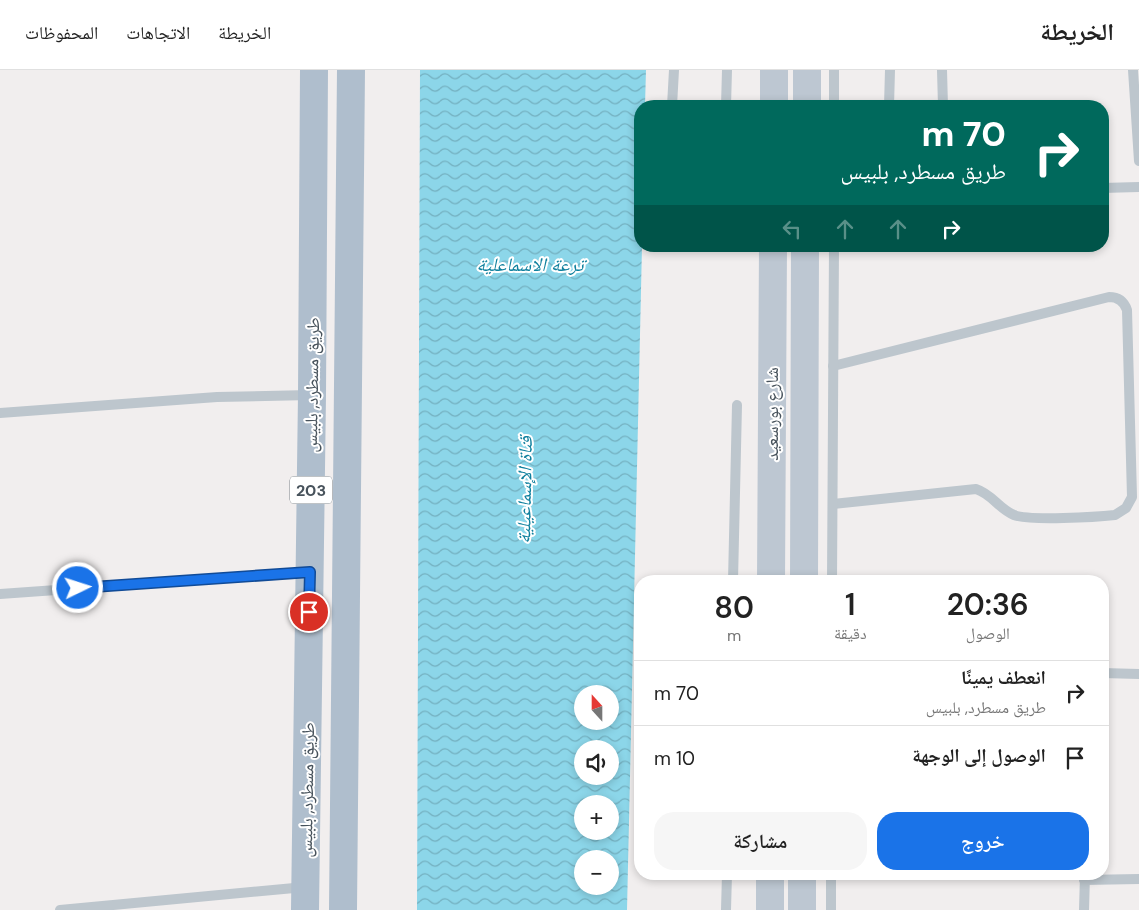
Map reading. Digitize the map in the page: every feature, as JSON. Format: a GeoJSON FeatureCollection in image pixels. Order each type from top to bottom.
{"type":"FeatureCollection","features":[{"type":"Feature","properties":{"kind":"main road","name":"طريق مسطرد, بلبيس"},"geometry":{"type":"LineString","coordinates":[[305,898],[312,396],[314,70]]}},
{"type":"Feature","properties":{"kind":"main road","name":"طريق مسطرد, بلبيس"},"geometry":{"type":"LineString","coordinates":[[343,910],[351,70]]}},
{"type":"Feature","properties":{"kind":"main road"},"geometry":{"type":"LineString","coordinates":[[774,70],[774,100]]}},
{"type":"Feature","properties":{"kind":"main road"},"geometry":{"type":"LineString","coordinates":[[807,70],[807,100]]}},
{"type":"Feature","properties":{"kind":"main road","name":"شارع بورسعيد"},"geometry":{"type":"LineString","coordinates":[[771,575],[772,252]]}},
{"type":"Feature","properties":{"kind":"main road","name":"شارع بورسعيد"},"geometry":{"type":"LineString","coordinates":[[804,575],[805,252]]}},
{"type":"Feature","properties":{"kind":"main road"},"geometry":{"type":"LineString","coordinates":[[770,880],[770,910]]}},
{"type":"Feature","properties":{"kind":"main road"},"geometry":{"type":"LineString","coordinates":[[802,880],[802,910]]}},
{"type":"Feature","properties":{"kind":"lane"},"geometry":{"type":"LineString","coordinates":[[672,100],[674,70]]}},
{"type":"Feature","properties":{"kind":"lane"},"geometry":{"type":"LineString","coordinates":[[726,100],[727,70]]}},
{"type":"Feature","properties":{"kind":"lane"},"geometry":{"type":"LineString","coordinates":[[834,70],[834,100]]}},
{"type":"Feature","properties":{"kind":"lane"},"geometry":{"type":"LineString","coordinates":[[889,100],[890,70]]}},
{"type":"Feature","properties":{"kind":"lane"},"geometry":{"type":"LineString","coordinates":[[942,70],[943,100]]}},
{"type":"Feature","properties":{"kind":"lane"},"geometry":{"type":"LineString","coordinates":[[1133,70],[1139,160]]}},
{"type":"Feature","properties":{"kind":"lane"},"geometry":{"type":"LineString","coordinates":[[1109,188],[1139,187]]}},
{"type":"Feature","properties":{"kind":"lane"},"geometry":{"type":"LineString","coordinates":[[832,575],[834,252]]}},
{"type":"Feature","properties":{"kind":"lane"},"geometry":{"type":"LineString","coordinates":[[833,504],[976,489],[989,495],[1012,514],[1027,518],[1115,515],[1126,508],[1132,497],[1127,310],[1125,304],[1115,297],[834,366]]}},
{"type":"Feature","properties":{"kind":"lane"},"geometry":{"type":"LineString","coordinates":[[0,414],[217,397],[312,396]]}},
{"type":"Feature","properties":{"kind":"lane"},"geometry":{"type":"LineString","coordinates":[[733,575],[736,405]]}},
{"type":"Feature","properties":{"kind":"lane"},"geometry":{"type":"LineString","coordinates":[[0,594],[310,572]]}},
{"type":"Feature","properties":{"kind":"lane"},"geometry":{"type":"LineString","coordinates":[[1109,673],[1139,674]]}},
{"type":"Feature","properties":{"kind":"lane"},"geometry":{"type":"LineString","coordinates":[[1109,878],[1139,879]]}},
{"type":"Feature","properties":{"kind":"lane"},"geometry":{"type":"LineString","coordinates":[[726,910],[727,880]]}},
{"type":"Feature","properties":{"kind":"lane"},"geometry":{"type":"LineString","coordinates":[[830,910],[831,880]]}},
{"type":"Feature","properties":{"kind":"lane"},"geometry":{"type":"LineString","coordinates":[[1084,880],[1084,910]]}},
{"type":"Feature","properties":{"kind":"lane"},"geometry":{"type":"LineString","coordinates":[[60,910],[305,898]]}},
{"type":"Feature","properties":{"kind":"water","name":"ترعة الاسماعلية"},"geometry":{"type":"Polygon","coordinates":[[[420,70],[646,70],[645,100],[634,100],[634,252],[642,252],[627,910],[417,910],[420,70]]]}},
{"type":"Feature","properties":{"kind":"route"},"geometry":{"type":"LineString","coordinates":[[78,588],[310,572],[309,612]]}},
{"type":"Feature","properties":{"kind":"water label","name":"قناة الإسماعيلية"},"geometry":{"type":"Point","coordinates":[524,490]}}]}
